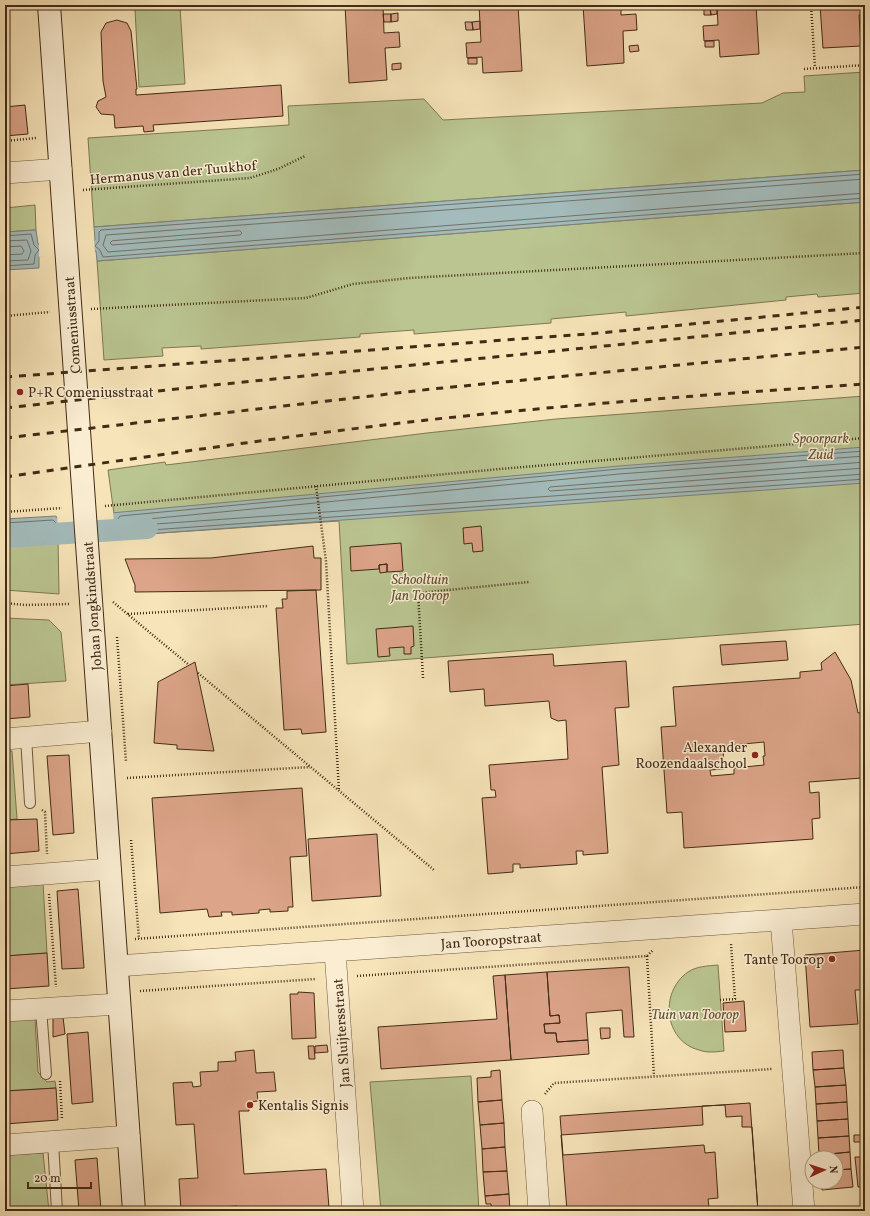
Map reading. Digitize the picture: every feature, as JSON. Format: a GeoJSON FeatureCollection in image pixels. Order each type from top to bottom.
{"type":"FeatureCollection","features":[{"type":"Feature","properties":{"kind":"street","name":"Comeniusstraat"},"geometry":{"type":"LineString","coordinates":[[49,5],[83,481]]}},
{"type":"Feature","properties":{"kind":"street"},"geometry":{"type":"LineString","coordinates":[[5,173],[61,169]]}},
{"type":"Feature","properties":{"kind":"street","name":"Johan Jongkindstraat"},"geometry":{"type":"LineString","coordinates":[[83,481],[134,1211]]}},
{"type":"Feature","properties":{"kind":"street"},"geometry":{"type":"LineString","coordinates":[[5,739],[100,731]]}},
{"type":"Feature","properties":{"kind":"street"},"geometry":{"type":"LineString","coordinates":[[5,877],[110,869]]}},
{"type":"Feature","properties":{"kind":"street","name":"Jan Tooropstraat"},"geometry":{"type":"LineString","coordinates":[[117,966],[865,914]]}},
{"type":"Feature","properties":{"kind":"street"},"geometry":{"type":"LineString","coordinates":[[781,920],[804,1211]]}},
{"type":"Feature","properties":{"kind":"street","name":"Jan Sluijtersstraat"},"geometry":{"type":"LineString","coordinates":[[335,951],[353,1211]]}},
{"type":"Feature","properties":{"kind":"street"},"geometry":{"type":"LineString","coordinates":[[5,1011],[49,1008],[119,1000]]}},
{"type":"Feature","properties":{"kind":"street"},"geometry":{"type":"LineString","coordinates":[[532,1111],[539,1211]]}},
{"type":"Feature","properties":{"kind":"street"},"geometry":{"type":"LineString","coordinates":[[5,1145],[129,1136]]}},
{"type":"Feature","properties":{"kind":"lane"},"geometry":{"type":"LineString","coordinates":[[26,737],[30,803]]}},
{"type":"Feature","properties":{"kind":"lane"},"geometry":{"type":"LineString","coordinates":[[46,1074],[49,1008]]}},
{"type":"Feature","properties":{"kind":"lane"},"geometry":{"type":"LineString","coordinates":[[57,1211],[58,1142]]}},
{"type":"Feature","properties":{"kind":"path"},"geometry":{"type":"LineString","coordinates":[[811,5],[815,68]]}},
{"type":"Feature","properties":{"kind":"path"},"geometry":{"type":"LineString","coordinates":[[804,69],[865,65]]}},
{"type":"Feature","properties":{"kind":"path"},"geometry":{"type":"LineString","coordinates":[[5,141],[58,136]]}},
{"type":"Feature","properties":{"kind":"path","name":"Hermanus van der Tuukhof"},"geometry":{"type":"LineString","coordinates":[[63,200],[250,178],[278,169],[305,156]]}},
{"type":"Feature","properties":{"kind":"path"},"geometry":{"type":"LineString","coordinates":[[5,316],[70,303],[306,298],[353,284],[409,278],[865,253]]}},
{"type":"Feature","properties":{"kind":"path"},"geometry":{"type":"LineString","coordinates":[[5,512],[85,509],[316,486],[865,438]]}},
{"type":"Feature","properties":{"kind":"path"},"geometry":{"type":"LineString","coordinates":[[316,486],[326,561],[339,791]]}},
{"type":"Feature","properties":{"kind":"path"},"geometry":{"type":"LineString","coordinates":[[423,678],[418,593],[529,582]]}},
{"type":"Feature","properties":{"kind":"path"},"geometry":{"type":"LineString","coordinates":[[113,607],[111,601],[189,665]]}},
{"type":"Feature","properties":{"kind":"path"},"geometry":{"type":"LineString","coordinates":[[5,603],[25,605],[71,604]]}},
{"type":"Feature","properties":{"kind":"path"},"geometry":{"type":"LineString","coordinates":[[127,614],[268,606]]}},
{"type":"Feature","properties":{"kind":"path"},"geometry":{"type":"LineString","coordinates":[[117,636],[126,764]]}},
{"type":"Feature","properties":{"kind":"path"},"geometry":{"type":"LineString","coordinates":[[198,673],[434,870]]}},
{"type":"Feature","properties":{"kind":"path"},"geometry":{"type":"LineString","coordinates":[[127,778],[311,767]]}},
{"type":"Feature","properties":{"kind":"path"},"geometry":{"type":"LineString","coordinates":[[126,771],[127,786]]}},
{"type":"Feature","properties":{"kind":"path"},"geometry":{"type":"LineString","coordinates":[[30,803],[45,812],[48,874],[49,1008]]}},
{"type":"Feature","properties":{"kind":"path"},"geometry":{"type":"LineString","coordinates":[[131,837],[139,939],[865,887]]}},
{"type":"Feature","properties":{"kind":"path"},"geometry":{"type":"LineString","coordinates":[[720,1000],[734,999],[729,924]]}},
{"type":"Feature","properties":{"kind":"path"},"geometry":{"type":"LineString","coordinates":[[119,1000],[142,990],[647,956],[677,927]]}},
{"type":"Feature","properties":{"kind":"path"},"geometry":{"type":"LineString","coordinates":[[647,956],[654,1076]]}},
{"type":"Feature","properties":{"kind":"path"},"geometry":{"type":"LineString","coordinates":[[532,1111],[554,1083],[792,1068]]}},
{"type":"Feature","properties":{"kind":"path"},"geometry":{"type":"LineString","coordinates":[[46,1074],[60,1080],[58,1142]]}},
{"type":"Feature","properties":{"kind":"green space"},"geometry":{"type":"Polygon","coordinates":[[[180,7],[185,84],[139,87],[135,9],[180,7]]]}},
{"type":"Feature","properties":{"kind":"green space"},"geometry":{"type":"Polygon","coordinates":[[[865,72],[865,170],[94,227],[88,138],[289,125],[288,106],[424,99],[443,120],[762,103],[783,93],[805,92],[804,76],[865,72]]]}},
{"type":"Feature","properties":{"kind":"green space"},"geometry":{"type":"Polygon","coordinates":[[[865,202],[865,293],[818,297],[817,294],[786,297],[786,300],[626,316],[626,312],[551,319],[551,323],[414,334],[414,330],[360,334],[360,337],[201,349],[201,346],[162,348],[163,356],[104,360],[97,261],[865,202]]]}},
{"type":"Feature","properties":{"kind":"green space"},"geometry":{"type":"Polygon","coordinates":[[[35,205],[36,230],[5,232],[5,208],[35,205]]]}},
{"type":"Feature","properties":{"kind":"green space"},"geometry":{"type":"Polygon","coordinates":[[[865,396],[865,624],[347,664],[339,521],[117,536],[108,470],[165,462],[166,465],[427,433],[556,419],[865,396]]]}},
{"type":"Feature","properties":{"kind":"green space"},"geometry":{"type":"Polygon","coordinates":[[[58,539],[59,594],[5,590],[5,542],[58,539]]]}},
{"type":"Feature","properties":{"kind":"green space"},"geometry":{"type":"Polygon","coordinates":[[[5,618],[49,620],[61,632],[66,681],[5,685],[5,618]]]}},
{"type":"Feature","properties":{"kind":"green space"},"geometry":{"type":"Polygon","coordinates":[[[5,751],[12,751],[17,819],[5,820],[5,751]]]}},
{"type":"Feature","properties":{"kind":"green space"},"geometry":{"type":"Polygon","coordinates":[[[43,883],[47,953],[5,956],[5,885],[43,883]]]}},
{"type":"Feature","properties":{"kind":"green space","name":"Tuin van Toorop"},"geometry":{"type":"Polygon","coordinates":[[[718,965],[724,1051],[705,1052],[687,1045],[678,1037],[672,1027],[670,1003],[673,991],[679,981],[688,972],[699,967],[718,965]]]}},
{"type":"Feature","properties":{"kind":"green space"},"geometry":{"type":"Polygon","coordinates":[[[35,1019],[38,1072],[47,1082],[55,1081],[56,1088],[5,1091],[5,1021],[35,1019]]]}},
{"type":"Feature","properties":{"kind":"green space"},"geometry":{"type":"Polygon","coordinates":[[[471,1076],[479,1211],[381,1211],[370,1082],[471,1076]]]}},
{"type":"Feature","properties":{"kind":"green space"},"geometry":{"type":"Polygon","coordinates":[[[43,1153],[49,1211],[5,1211],[5,1155],[43,1153]]]}},
{"type":"Feature","properties":{"kind":"water"},"geometry":{"type":"Polygon","coordinates":[[[865,170],[865,202],[97,261],[96,251],[39,256],[39,268],[5,270],[5,232],[36,230],[38,244],[95,240],[94,227],[865,170]]]}},
{"type":"Feature","properties":{"kind":"water"},"geometry":{"type":"Polygon","coordinates":[[[865,447],[865,483],[117,536],[116,523],[57,527],[58,539],[5,542],[5,519],[56,516],[57,518],[619,466],[865,447]]]}},
{"type":"Feature","properties":{"kind":"pier"},"geometry":{"type":"Polygon","coordinates":[[[94,238],[95,253],[39,257],[39,242],[94,238]]]}},
{"type":"Feature","properties":{"kind":"pier"},"geometry":{"type":"Polygon","coordinates":[[[113,511],[114,525],[59,529],[59,540],[57,515],[113,511]]]}},
{"type":"Feature","properties":{"kind":"building"},"geometry":{"type":"Polygon","coordinates":[[[345,5],[383,5],[384,33],[399,32],[400,47],[385,48],[387,80],[349,83],[345,5]]]}},
{"type":"Feature","properties":{"kind":"building"},"geometry":{"type":"Polygon","coordinates":[[[479,5],[518,5],[522,71],[483,73],[482,57],[467,58],[466,43],[481,42],[479,5]]]}},
{"type":"Feature","properties":{"kind":"building"},"geometry":{"type":"Polygon","coordinates":[[[583,5],[621,5],[621,15],[636,14],[637,30],[623,31],[624,63],[587,66],[583,5]]]}},
{"type":"Feature","properties":{"kind":"building"},"geometry":{"type":"Polygon","coordinates":[[[717,5],[756,5],[759,54],[720,57],[719,40],[704,41],[703,26],[718,25],[717,5]]]}},
{"type":"Feature","properties":{"kind":"building"},"geometry":{"type":"Polygon","coordinates":[[[820,5],[865,5],[865,15],[859,15],[861,46],[823,48],[820,5]]]}},
{"type":"Feature","properties":{"kind":"building"},"geometry":{"type":"Polygon","coordinates":[[[710,7],[711,15],[704,15],[704,8],[710,7]]]}},
{"type":"Feature","properties":{"kind":"building"},"geometry":{"type":"Polygon","coordinates":[[[710,7],[717,7],[717,14],[711,15],[710,7]]]}},
{"type":"Feature","properties":{"kind":"building"},"geometry":{"type":"Polygon","coordinates":[[[398,13],[398,21],[391,22],[391,14],[398,13]]]}},
{"type":"Feature","properties":{"kind":"building"},"geometry":{"type":"Polygon","coordinates":[[[383,14],[391,14],[391,22],[384,22],[383,14]]]}},
{"type":"Feature","properties":{"kind":"building"},"geometry":{"type":"Polygon","coordinates":[[[117,20],[127,23],[131,31],[137,89],[136,95],[281,85],[283,116],[153,125],[154,131],[144,132],[143,126],[115,128],[114,115],[101,114],[96,107],[98,101],[106,97],[103,81],[101,32],[106,23],[117,20]]]}},
{"type":"Feature","properties":{"kind":"building"},"geometry":{"type":"Polygon","coordinates":[[[480,21],[480,29],[473,30],[472,22],[480,21]]]}},
{"type":"Feature","properties":{"kind":"building"},"geometry":{"type":"Polygon","coordinates":[[[465,22],[472,22],[473,30],[466,30],[465,22]]]}},
{"type":"Feature","properties":{"kind":"building"},"geometry":{"type":"Polygon","coordinates":[[[705,41],[714,41],[714,47],[705,47],[705,41]]]}},
{"type":"Feature","properties":{"kind":"building"},"geometry":{"type":"Polygon","coordinates":[[[638,45],[639,51],[630,52],[629,46],[638,45]]]}},
{"type":"Feature","properties":{"kind":"building"},"geometry":{"type":"Polygon","coordinates":[[[468,58],[477,58],[477,64],[468,64],[468,58]]]}},
{"type":"Feature","properties":{"kind":"building"},"geometry":{"type":"Polygon","coordinates":[[[401,63],[401,69],[392,70],[392,64],[401,63]]]}},
{"type":"Feature","properties":{"kind":"building"},"geometry":{"type":"Polygon","coordinates":[[[25,105],[28,134],[5,136],[5,107],[25,105]]]}},
{"type":"Feature","properties":{"kind":"building"},"geometry":{"type":"Polygon","coordinates":[[[481,526],[483,551],[473,552],[472,543],[464,544],[463,528],[481,526]]]}},
{"type":"Feature","properties":{"kind":"building"},"geometry":{"type":"Polygon","coordinates":[[[401,543],[403,571],[387,572],[387,564],[379,565],[379,569],[351,571],[350,547],[401,543]]]}},
{"type":"Feature","properties":{"kind":"building"},"geometry":{"type":"Polygon","coordinates":[[[313,546],[314,558],[321,558],[321,590],[135,592],[135,585],[125,559],[211,558],[313,546]]]}},
{"type":"Feature","properties":{"kind":"building"},"geometry":{"type":"Polygon","coordinates":[[[387,564],[387,572],[380,573],[379,565],[387,564]]]}},
{"type":"Feature","properties":{"kind":"building"},"geometry":{"type":"Polygon","coordinates":[[[316,590],[326,732],[302,734],[301,729],[284,730],[276,608],[283,608],[282,599],[287,599],[287,591],[316,590]]]}},
{"type":"Feature","properties":{"kind":"building"},"geometry":{"type":"Polygon","coordinates":[[[413,626],[414,646],[411,647],[411,654],[404,654],[404,647],[389,648],[390,656],[378,657],[376,629],[413,626]]]}},
{"type":"Feature","properties":{"kind":"building"},"geometry":{"type":"Polygon","coordinates":[[[786,641],[788,660],[722,665],[720,645],[786,641]]]}},
{"type":"Feature","properties":{"kind":"building"},"geometry":{"type":"Polygon","coordinates":[[[835,652],[851,680],[858,713],[865,712],[865,784],[862,784],[862,778],[809,782],[810,793],[819,792],[820,818],[812,819],[813,839],[684,848],[682,812],[667,813],[661,727],[676,726],[673,687],[800,678],[800,672],[822,670],[821,663],[835,652]],[[764,742],[723,746],[724,769],[710,770],[711,776],[734,774],[734,768],[764,765],[763,756],[765,756],[764,742]]]}},
{"type":"Feature","properties":{"kind":"building"},"geometry":{"type":"Polygon","coordinates":[[[553,654],[554,666],[626,661],[629,707],[615,708],[619,765],[602,767],[608,853],[583,855],[583,851],[576,851],[577,864],[520,868],[520,864],[513,864],[513,872],[488,874],[482,798],[496,797],[495,790],[491,790],[489,765],[568,759],[566,720],[558,721],[551,718],[549,701],[485,706],[484,689],[450,692],[448,661],[553,654]]]}},
{"type":"Feature","properties":{"kind":"building"},"geometry":{"type":"Polygon","coordinates":[[[195,662],[214,751],[177,749],[177,745],[154,743],[158,682],[195,662]]]}},
{"type":"Feature","properties":{"kind":"building"},"geometry":{"type":"Polygon","coordinates":[[[28,684],[30,717],[5,719],[5,686],[28,684]]]}},
{"type":"Feature","properties":{"kind":"building"},"geometry":{"type":"Polygon","coordinates":[[[69,755],[74,833],[53,835],[47,756],[69,755]]]}},
{"type":"Feature","properties":{"kind":"building"},"geometry":{"type":"Polygon","coordinates":[[[302,788],[307,856],[290,857],[293,907],[288,907],[288,911],[270,912],[270,909],[259,910],[259,913],[232,915],[232,912],[221,912],[222,916],[209,917],[207,909],[160,913],[152,798],[302,788]]]}},
{"type":"Feature","properties":{"kind":"building"},"geometry":{"type":"Polygon","coordinates":[[[37,819],[39,851],[5,854],[5,820],[37,819]]]}},
{"type":"Feature","properties":{"kind":"building"},"geometry":{"type":"Polygon","coordinates":[[[377,834],[381,896],[312,901],[308,839],[377,834]]]}},
{"type":"Feature","properties":{"kind":"building"},"geometry":{"type":"Polygon","coordinates":[[[78,889],[84,968],[62,969],[57,891],[78,889]]]}},
{"type":"Feature","properties":{"kind":"building"},"geometry":{"type":"Polygon","coordinates":[[[865,950],[865,990],[855,990],[858,1024],[810,1027],[805,955],[865,950]]]}},
{"type":"Feature","properties":{"kind":"building"},"geometry":{"type":"Polygon","coordinates":[[[47,953],[49,986],[5,989],[5,956],[47,953]]]}},
{"type":"Feature","properties":{"kind":"building"},"geometry":{"type":"Polygon","coordinates":[[[629,967],[634,1037],[624,1037],[622,1010],[586,1013],[588,1040],[557,1042],[556,1033],[545,1033],[544,1024],[560,1023],[559,1015],[550,1016],[547,972],[629,967]]]}},
{"type":"Feature","properties":{"kind":"building"},"geometry":{"type":"Polygon","coordinates":[[[547,972],[550,1016],[559,1015],[560,1023],[544,1024],[545,1033],[556,1033],[557,1042],[588,1040],[589,1054],[511,1060],[505,975],[547,972]]]}},
{"type":"Feature","properties":{"kind":"building"},"geometry":{"type":"Polygon","coordinates":[[[505,975],[511,1060],[381,1069],[378,1027],[497,1019],[493,976],[505,975]]]}},
{"type":"Feature","properties":{"kind":"building"},"geometry":{"type":"Polygon","coordinates":[[[298,992],[314,993],[316,1038],[292,1039],[290,994],[298,994],[298,992]]]}},
{"type":"Feature","properties":{"kind":"building"},"geometry":{"type":"Polygon","coordinates":[[[744,1001],[746,1031],[725,1032],[723,1003],[744,1001]]]}},
{"type":"Feature","properties":{"kind":"building"},"geometry":{"type":"Polygon","coordinates":[[[63,1017],[65,1034],[53,1037],[53,1018],[63,1017]]]}},
{"type":"Feature","properties":{"kind":"building"},"geometry":{"type":"Polygon","coordinates":[[[600,1028],[610,1028],[610,1038],[601,1039],[600,1028]]]}},
{"type":"Feature","properties":{"kind":"building"},"geometry":{"type":"Polygon","coordinates":[[[88,1032],[93,1102],[72,1104],[67,1034],[88,1032]]]}},
{"type":"Feature","properties":{"kind":"building"},"geometry":{"type":"Polygon","coordinates":[[[327,1045],[328,1052],[315,1053],[315,1046],[327,1045]]]}},
{"type":"Feature","properties":{"kind":"building"},"geometry":{"type":"Polygon","coordinates":[[[308,1046],[314,1046],[315,1059],[309,1059],[308,1046]]]}},
{"type":"Feature","properties":{"kind":"building"},"geometry":{"type":"Polygon","coordinates":[[[254,1050],[256,1073],[274,1072],[276,1091],[257,1092],[258,1101],[248,1102],[249,1111],[239,1111],[244,1174],[326,1169],[329,1208],[301,1211],[238,1211],[237,1206],[209,1208],[210,1211],[181,1211],[179,1179],[198,1178],[194,1124],[176,1125],[173,1083],[192,1082],[193,1087],[201,1086],[200,1072],[218,1071],[218,1062],[236,1061],[235,1052],[254,1050]]]}},
{"type":"Feature","properties":{"kind":"building"},"geometry":{"type":"Polygon","coordinates":[[[843,1050],[844,1068],[813,1070],[812,1052],[843,1050]]]}},
{"type":"Feature","properties":{"kind":"building"},"geometry":{"type":"Polygon","coordinates":[[[844,1068],[846,1085],[815,1087],[813,1070],[844,1068]]]}},
{"type":"Feature","properties":{"kind":"building"},"geometry":{"type":"Polygon","coordinates":[[[500,1070],[502,1100],[478,1102],[477,1078],[491,1077],[491,1071],[500,1070]]]}},
{"type":"Feature","properties":{"kind":"building"},"geometry":{"type":"Polygon","coordinates":[[[846,1085],[847,1102],[816,1104],[815,1087],[846,1085]]]}},
{"type":"Feature","properties":{"kind":"building"},"geometry":{"type":"Polygon","coordinates":[[[56,1088],[58,1120],[5,1124],[5,1091],[56,1088]]]}},
{"type":"Feature","properties":{"kind":"building"},"geometry":{"type":"Polygon","coordinates":[[[502,1100],[504,1123],[480,1125],[478,1102],[502,1100]]]}},
{"type":"Feature","properties":{"kind":"building"},"geometry":{"type":"Polygon","coordinates":[[[847,1102],[848,1119],[817,1121],[816,1104],[847,1102]]]}},
{"type":"Feature","properties":{"kind":"building"},"geometry":{"type":"Polygon","coordinates":[[[750,1103],[758,1211],[650,1211],[709,1207],[708,1199],[718,1198],[715,1152],[705,1153],[704,1145],[563,1155],[560,1116],[750,1103]]]}},
{"type":"Feature","properties":{"kind":"building"},"geometry":{"type":"Polygon","coordinates":[[[725,1105],[726,1117],[742,1116],[742,1127],[752,1127],[758,1211],[567,1211],[561,1135],[703,1125],[702,1106],[725,1105]]]}},
{"type":"Feature","properties":{"kind":"building"},"geometry":{"type":"Polygon","coordinates":[[[848,1119],[849,1136],[818,1138],[817,1121],[848,1119]]]}},
{"type":"Feature","properties":{"kind":"building"},"geometry":{"type":"Polygon","coordinates":[[[504,1123],[505,1147],[482,1149],[480,1125],[504,1123]]]}},
{"type":"Feature","properties":{"kind":"building"},"geometry":{"type":"Polygon","coordinates":[[[854,1135],[863,1135],[864,1142],[854,1142],[854,1135]]]}},
{"type":"Feature","properties":{"kind":"building"},"geometry":{"type":"Polygon","coordinates":[[[849,1136],[850,1152],[844,1153],[844,1150],[819,1150],[818,1138],[849,1136]]]}},
{"type":"Feature","properties":{"kind":"building"},"geometry":{"type":"Polygon","coordinates":[[[505,1147],[507,1171],[483,1172],[482,1149],[505,1147]]]}},
{"type":"Feature","properties":{"kind":"building"},"geometry":{"type":"Polygon","coordinates":[[[850,1152],[851,1169],[844,1169],[844,1153],[850,1152]]]}},
{"type":"Feature","properties":{"kind":"building"},"geometry":{"type":"Polygon","coordinates":[[[855,1157],[865,1157],[865,1187],[858,1187],[855,1157]]]}},
{"type":"Feature","properties":{"kind":"building"},"geometry":{"type":"Polygon","coordinates":[[[97,1158],[101,1211],[79,1211],[75,1160],[97,1158]]]}},
{"type":"Feature","properties":{"kind":"building"},"geometry":{"type":"Polygon","coordinates":[[[844,1169],[851,1169],[853,1187],[844,1188],[844,1169]]]}},
{"type":"Feature","properties":{"kind":"building"},"geometry":{"type":"Polygon","coordinates":[[[507,1171],[509,1194],[485,1196],[483,1172],[507,1171]]]}},
{"type":"Feature","properties":{"kind":"building"},"geometry":{"type":"Polygon","coordinates":[[[509,1194],[510,1211],[492,1211],[491,1204],[486,1204],[485,1196],[509,1194]]]}},
{"type":"Feature","properties":{"kind":"waterway"},"geometry":{"type":"LineString","coordinates":[[5,537],[147,528]]}},
{"type":"Feature","properties":{"kind":"railway"},"geometry":{"type":"LineString","coordinates":[[5,377],[600,333],[865,307]]}},
{"type":"Feature","properties":{"kind":"railway"},"geometry":{"type":"LineString","coordinates":[[5,408],[204,386],[865,320]]}},
{"type":"Feature","properties":{"kind":"railway"},"geometry":{"type":"LineString","coordinates":[[5,438],[432,389],[865,347]]}},
{"type":"Feature","properties":{"kind":"railway"},"geometry":{"type":"LineString","coordinates":[[5,477],[374,426],[482,414],[591,404],[865,384]]}},
{"type":"Feature","properties":{"kind":"place","name":"P+R Comeniusstraat"},"geometry":{"type":"Point","coordinates":[20,392]}},
{"type":"Feature","properties":{"kind":"place","name":"Alexander Roozendaalschool"},"geometry":{"type":"Point","coordinates":[755,755]}},
{"type":"Feature","properties":{"kind":"place","name":"Tante Toorop"},"geometry":{"type":"Point","coordinates":[832,959]}},
{"type":"Feature","properties":{"kind":"place","name":"Kentalis Signis"},"geometry":{"type":"Point","coordinates":[250,1105]}},
{"type":"Feature","properties":{"kind":"park label","name":"Spoorpark Zuid"},"geometry":{"type":"Point","coordinates":[821,446]}},
{"type":"Feature","properties":{"kind":"park label","name":"Schooltuin Jan Toorop"},"geometry":{"type":"Point","coordinates":[420,588]}}]}
